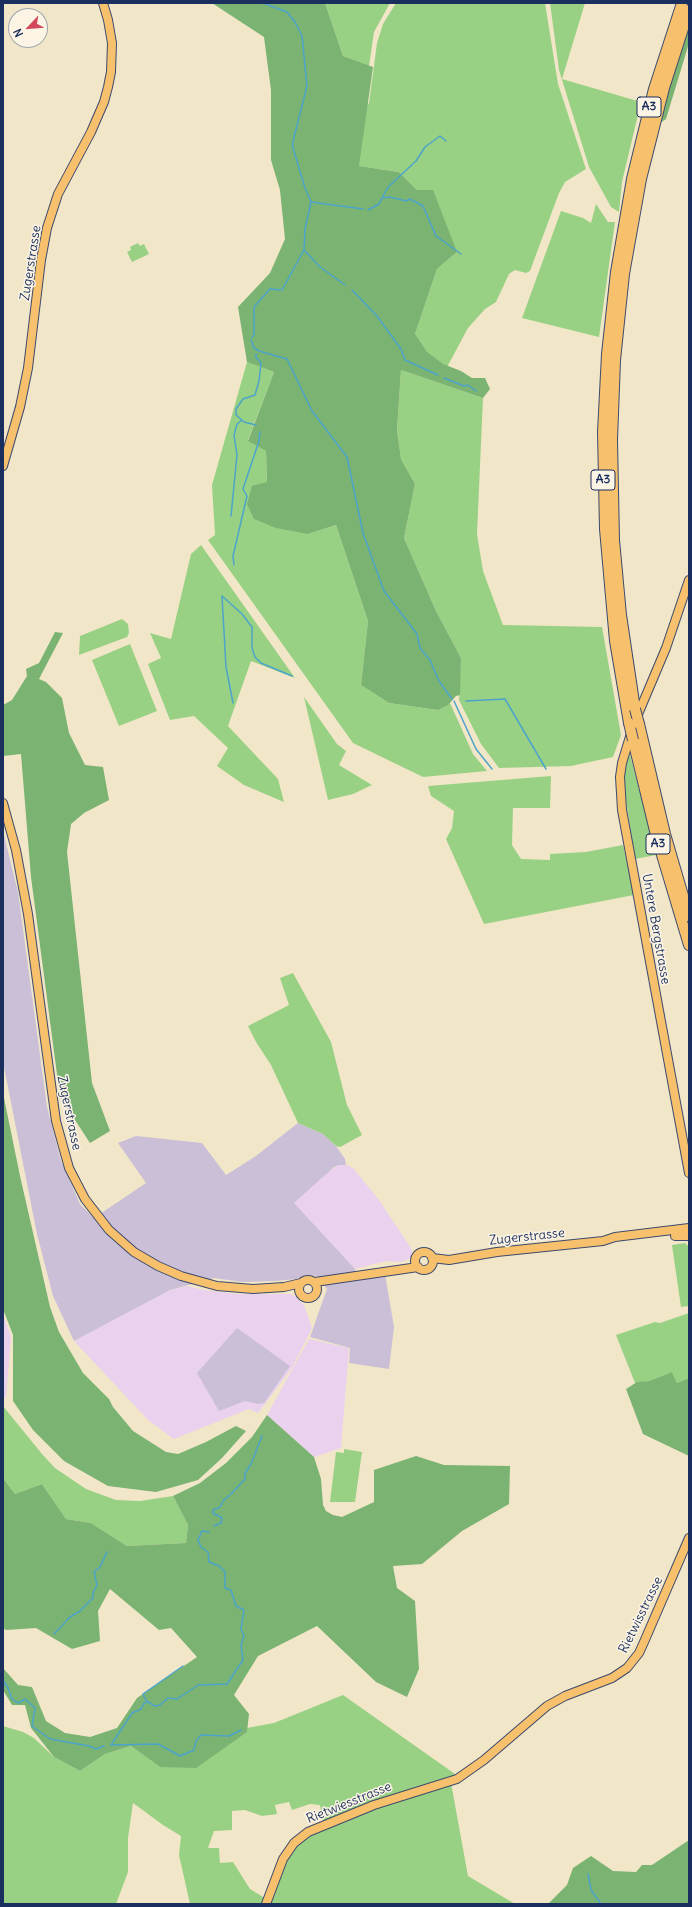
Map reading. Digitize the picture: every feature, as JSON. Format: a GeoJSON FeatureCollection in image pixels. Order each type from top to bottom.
{"type":"FeatureCollection","features":[{"type":"Feature","properties":{"kind":"highway","name":"A3"},"geometry":{"type":"LineString","coordinates":[[682,3],[654,89],[632,179],[616,272],[607,354],[603,432],[604,529],[613,622],[634,724],[689,916]]}},
{"type":"Feature","properties":{"kind":"highway","name":"A3"},"geometry":{"type":"LineString","coordinates":[[689,10],[664,88],[637,199],[624,274],[615,360],[612,440],[614,534],[621,615],[635,709],[633,740],[656,835],[689,945]]}},
{"type":"Feature","properties":{"kind":"main road","name":"Zugerstrasse"},"geometry":{"type":"LineString","coordinates":[[3,466],[20,407],[28,368],[41,260],[47,228],[58,194],[91,132],[104,102],[108,87],[111,72],[112,44],[108,20],[103,3]]}},
{"type":"Feature","properties":{"kind":"main road","name":"Untere Bergstrasse"},"geometry":{"type":"LineString","coordinates":[[689,580],[666,648],[627,744],[620,777],[622,810],[689,1173]]}},
{"type":"Feature","properties":{"kind":"main road","name":"Zugerstrasse"},"geometry":{"type":"LineString","coordinates":[[3,802],[16,850],[28,914],[56,1121],[69,1168],[81,1193],[99,1218],[115,1236],[134,1252],[158,1266],[192,1280],[217,1286],[253,1289],[300,1287]]}},
{"type":"Feature","properties":{"kind":"main road","name":"Zugerstrasse"},"geometry":{"type":"LineString","coordinates":[[432,1262],[497,1252],[608,1240],[689,1228]]}},
{"type":"Feature","properties":{"kind":"main road","name":"Zugerstrasse"},"geometry":{"type":"LineString","coordinates":[[608,1240],[617,1242],[683,1235],[689,1236]]}},
{"type":"Feature","properties":{"kind":"main road"},"geometry":{"type":"LineString","coordinates":[[422,1253],[427,1253],[432,1262],[426,1270],[417,1264],[418,1256],[422,1253]]}},
{"type":"Feature","properties":{"kind":"main road"},"geometry":{"type":"LineString","coordinates":[[316,1285],[315,1294],[310,1297],[302,1296],[300,1287],[307,1280],[316,1285],[330,1280],[405,1268],[417,1264]]}},
{"type":"Feature","properties":{"kind":"main road","name":"Rietwisstrasse"},"geometry":{"type":"LineString","coordinates":[[457,1779],[484,1760],[547,1706],[566,1696],[608,1680],[630,1665],[644,1642],[689,1538]]}},
{"type":"Feature","properties":{"kind":"main road","name":"Rietwiesstrasse"},"geometry":{"type":"LineString","coordinates":[[266,1904],[283,1859],[294,1843],[308,1832],[374,1805],[457,1779]]}},
{"type":"Feature","properties":{"kind":"shaded area"},"geometry":{"type":"Polygon","coordinates":[[[4,835],[18,892],[47,1107],[61,1161],[80,1204],[94,1218],[146,1183],[118,1143],[136,1136],[202,1143],[226,1175],[256,1156],[298,1123],[323,1134],[336,1146],[345,1159],[346,1165],[334,1167],[294,1203],[355,1269],[357,1280],[385,1274],[394,1327],[389,1369],[349,1363],[350,1348],[310,1337],[327,1289],[317,1276],[306,1275],[297,1279],[275,1281],[242,1282],[214,1278],[170,1290],[74,1341],[53,1296],[37,1234],[3,1062],[4,835]]]}},
{"type":"Feature","properties":{"kind":"shaded area"},"geometry":{"type":"Polygon","coordinates":[[[339,1165],[347,1165],[354,1169],[379,1200],[411,1248],[411,1258],[401,1262],[386,1261],[355,1269],[294,1203],[329,1171],[339,1165]]]}},
{"type":"Feature","properties":{"kind":"shaded area"},"geometry":{"type":"Polygon","coordinates":[[[187,1286],[204,1290],[238,1294],[290,1294],[295,1296],[304,1305],[312,1328],[292,1368],[258,1413],[249,1409],[174,1439],[148,1420],[74,1341],[170,1290],[187,1286]]]}},
{"type":"Feature","properties":{"kind":"shaded area"},"geometry":{"type":"Polygon","coordinates":[[[3,1315],[11,1336],[6,1399],[3,1395],[3,1315]]]}},
{"type":"Feature","properties":{"kind":"shaded area"},"geometry":{"type":"Polygon","coordinates":[[[237,1328],[290,1366],[264,1403],[258,1404],[245,1401],[219,1411],[197,1373],[237,1328]]]}},
{"type":"Feature","properties":{"kind":"shaded area"},"geometry":{"type":"Polygon","coordinates":[[[309,1339],[349,1348],[341,1448],[314,1457],[267,1415],[309,1339]]]}},
{"type":"Feature","properties":{"kind":"green space"},"geometry":{"type":"Polygon","coordinates":[[[212,3],[325,3],[343,56],[373,67],[359,166],[399,172],[417,190],[433,190],[457,252],[437,269],[415,334],[427,352],[443,364],[461,371],[472,378],[485,378],[490,389],[483,398],[401,370],[397,430],[401,459],[415,484],[404,538],[437,613],[461,658],[460,695],[456,696],[448,705],[438,710],[389,703],[361,685],[368,621],[336,525],[308,534],[276,528],[254,519],[247,504],[252,486],[267,482],[266,451],[248,441],[274,372],[247,362],[238,307],[270,273],[285,239],[280,190],[271,160],[271,90],[264,37],[212,3]]]}},
{"type":"Feature","properties":{"kind":"green space"},"geometry":{"type":"Polygon","coordinates":[[[325,3],[390,3],[374,32],[369,66],[343,56],[325,3]]]}},
{"type":"Feature","properties":{"kind":"green space"},"geometry":{"type":"Polygon","coordinates":[[[396,3],[545,3],[558,84],[586,169],[565,182],[559,193],[530,271],[526,273],[515,270],[509,274],[496,302],[485,309],[468,328],[446,369],[426,357],[415,334],[437,269],[457,252],[417,190],[399,172],[359,166],[361,114],[369,103],[377,43],[383,24],[396,3]]]}},
{"type":"Feature","properties":{"kind":"green space"},"geometry":{"type":"Polygon","coordinates":[[[550,3],[585,3],[562,79],[641,102],[622,182],[619,212],[611,207],[589,167],[559,70],[550,3]]]}},
{"type":"Feature","properties":{"kind":"green space"},"geometry":{"type":"Polygon","coordinates":[[[689,25],[689,43],[666,119],[660,123],[678,57],[689,25]]]}},
{"type":"Feature","properties":{"kind":"green space"},"geometry":{"type":"Polygon","coordinates":[[[596,204],[608,222],[615,222],[599,337],[522,318],[561,211],[583,218],[591,223],[596,204]]]}},
{"type":"Feature","properties":{"kind":"green space"},"geometry":{"type":"Polygon","coordinates":[[[138,243],[140,246],[144,244],[149,254],[132,262],[127,252],[131,250],[130,247],[138,243]]]}},
{"type":"Feature","properties":{"kind":"green space"},"geometry":{"type":"Polygon","coordinates":[[[247,362],[274,372],[248,440],[266,451],[267,482],[308,534],[336,525],[368,621],[361,685],[389,703],[438,710],[450,703],[473,754],[487,771],[423,777],[353,743],[208,540],[215,535],[212,485],[247,362]]]}},
{"type":"Feature","properties":{"kind":"green space"},"geometry":{"type":"Polygon","coordinates":[[[401,370],[483,398],[477,534],[483,571],[503,625],[602,627],[621,735],[613,757],[571,766],[499,768],[481,744],[459,700],[461,658],[438,615],[404,538],[415,484],[401,459],[397,430],[401,370]]]}},
{"type":"Feature","properties":{"kind":"green space"},"geometry":{"type":"Polygon","coordinates":[[[201,545],[295,678],[251,661],[228,726],[278,779],[284,802],[244,785],[217,766],[228,748],[194,716],[170,720],[148,664],[161,658],[150,633],[171,639],[191,554],[201,545]]]}},
{"type":"Feature","properties":{"kind":"green space"},"geometry":{"type":"Polygon","coordinates":[[[122,619],[128,624],[129,633],[127,637],[79,655],[80,636],[122,619]]]}},
{"type":"Feature","properties":{"kind":"green space"},"geometry":{"type":"Polygon","coordinates":[[[55,632],[63,633],[39,679],[46,682],[62,698],[69,733],[85,765],[103,767],[109,800],[84,813],[71,824],[67,852],[92,1083],[110,1131],[90,1143],[60,1097],[31,877],[21,754],[3,756],[3,705],[12,700],[27,676],[26,669],[39,663],[55,632]]]}},
{"type":"Feature","properties":{"kind":"green space"},"geometry":{"type":"Polygon","coordinates":[[[130,644],[157,711],[119,726],[92,660],[130,644]]]}},
{"type":"Feature","properties":{"kind":"green space"},"geometry":{"type":"Polygon","coordinates":[[[304,697],[337,744],[346,751],[339,765],[372,785],[353,794],[328,800],[304,697]]]}},
{"type":"Feature","properties":{"kind":"green space"},"geometry":{"type":"Polygon","coordinates":[[[630,755],[656,855],[635,859],[625,794],[625,773],[630,755]]]}},
{"type":"Feature","properties":{"kind":"green space"},"geometry":{"type":"Polygon","coordinates":[[[551,776],[550,808],[513,808],[512,845],[521,859],[550,860],[550,854],[586,852],[623,845],[634,895],[484,924],[446,839],[452,828],[454,811],[431,796],[428,786],[551,776]]]}},
{"type":"Feature","properties":{"kind":"green space"},"geometry":{"type":"Polygon","coordinates":[[[293,973],[331,1042],[347,1105],[362,1135],[340,1147],[336,1146],[323,1134],[298,1123],[271,1065],[256,1042],[248,1026],[289,1005],[280,978],[293,973]]]}},
{"type":"Feature","properties":{"kind":"green space"},"geometry":{"type":"Polygon","coordinates":[[[3,1093],[20,1176],[50,1307],[59,1332],[83,1373],[109,1399],[113,1407],[133,1431],[166,1452],[178,1454],[206,1442],[236,1426],[246,1431],[222,1458],[198,1480],[156,1492],[108,1486],[64,1461],[33,1430],[13,1401],[13,1335],[3,1309],[3,1093]]]}},
{"type":"Feature","properties":{"kind":"green space"},"geometry":{"type":"Polygon","coordinates":[[[685,1243],[689,1247],[689,1306],[681,1307],[672,1245],[685,1243]]]}},
{"type":"Feature","properties":{"kind":"green space"},"geometry":{"type":"Polygon","coordinates":[[[689,1313],[689,1378],[677,1383],[672,1372],[649,1381],[635,1383],[616,1335],[655,1322],[660,1323],[689,1313]]]}},
{"type":"Feature","properties":{"kind":"green space"},"geometry":{"type":"Polygon","coordinates":[[[672,1372],[677,1383],[689,1378],[689,1456],[643,1434],[626,1389],[637,1382],[649,1381],[672,1372]]]}},
{"type":"Feature","properties":{"kind":"green space"},"geometry":{"type":"Polygon","coordinates":[[[3,1406],[55,1468],[86,1489],[116,1500],[140,1501],[173,1496],[188,1525],[186,1543],[127,1546],[91,1523],[66,1519],[42,1484],[15,1494],[3,1478],[3,1406]]]}},
{"type":"Feature","properties":{"kind":"green space"},"geometry":{"type":"Polygon","coordinates":[[[267,1415],[314,1457],[321,1479],[323,1505],[326,1511],[333,1515],[342,1517],[374,1502],[374,1470],[416,1456],[444,1465],[510,1466],[509,1504],[462,1531],[422,1564],[393,1566],[397,1588],[415,1601],[419,1669],[407,1697],[376,1682],[317,1626],[258,1656],[234,1695],[249,1714],[247,1732],[196,1768],[160,1767],[131,1746],[105,1754],[80,1771],[54,1757],[31,1728],[25,1705],[12,1705],[3,1690],[3,1668],[18,1685],[32,1687],[46,1721],[65,1733],[90,1737],[117,1728],[137,1698],[197,1657],[171,1628],[159,1630],[110,1589],[98,1611],[100,1641],[72,1649],[36,1628],[6,1630],[3,1628],[3,1478],[15,1494],[42,1484],[66,1519],[91,1523],[127,1546],[186,1543],[188,1525],[173,1496],[200,1483],[226,1463],[252,1437],[267,1415]]]}},
{"type":"Feature","properties":{"kind":"green space"},"geometry":{"type":"Polygon","coordinates":[[[344,1449],[362,1452],[355,1502],[330,1502],[336,1452],[344,1453],[344,1449]]]}},
{"type":"Feature","properties":{"kind":"green space"},"geometry":{"type":"Polygon","coordinates":[[[343,1695],[455,1774],[457,1779],[451,1783],[468,1876],[515,1904],[267,1904],[290,1848],[324,1825],[320,1805],[310,1804],[292,1810],[289,1802],[275,1805],[277,1814],[262,1816],[245,1810],[232,1811],[232,1830],[214,1831],[208,1848],[219,1848],[220,1863],[233,1862],[250,1889],[268,1900],[266,1904],[190,1904],[179,1855],[181,1836],[133,1803],[128,1838],[128,1872],[116,1904],[3,1904],[3,1726],[23,1732],[34,1738],[54,1757],[80,1771],[105,1754],[131,1746],[160,1767],[247,1728],[274,1723],[343,1695]]]}},
{"type":"Feature","properties":{"kind":"green space"},"geometry":{"type":"Polygon","coordinates":[[[689,1840],[689,1904],[548,1904],[567,1885],[573,1868],[591,1856],[613,1871],[636,1872],[642,1865],[652,1865],[689,1840]]]}},
{"type":"Feature","properties":{"kind":"waterway"},"geometry":{"type":"LineString","coordinates":[[252,337],[254,335],[254,307],[270,289],[282,290],[304,250],[305,229],[311,202],[305,188],[293,148],[293,141],[307,86],[302,36],[295,22],[287,12],[263,3]]}},
{"type":"Feature","properties":{"kind":"waterway"},"geometry":{"type":"LineString","coordinates":[[382,198],[388,187],[416,161],[425,147],[440,136],[446,141]]}},
{"type":"Feature","properties":{"kind":"waterway"},"geometry":{"type":"LineString","coordinates":[[368,210],[379,204],[382,198],[390,197],[406,201],[410,199],[423,206],[436,236],[461,254]]}},
{"type":"Feature","properties":{"kind":"waterway"},"geometry":{"type":"LineString","coordinates":[[311,202],[363,209]]}},
{"type":"Feature","properties":{"kind":"waterway"},"geometry":{"type":"LineString","coordinates":[[304,250],[320,267],[345,285]]}},
{"type":"Feature","properties":{"kind":"waterway"},"geometry":{"type":"LineString","coordinates":[[352,290],[377,316],[401,349],[405,360],[438,375]]}},
{"type":"Feature","properties":{"kind":"waterway"},"geometry":{"type":"LineString","coordinates":[[251,340],[254,348],[259,351],[287,359],[312,411],[347,457],[363,533],[384,591],[417,634],[420,648],[430,660],[439,681],[452,699]]}},
{"type":"Feature","properties":{"kind":"waterway"},"geometry":{"type":"LineString","coordinates":[[256,354],[256,357],[261,363],[259,381],[255,395],[243,399],[236,409],[236,415],[244,422],[256,425]]}},
{"type":"Feature","properties":{"kind":"waterway"},"geometry":{"type":"LineString","coordinates":[[444,378],[464,386],[468,385],[476,391]]}},
{"type":"Feature","properties":{"kind":"waterway"},"geometry":{"type":"LineString","coordinates":[[231,516],[237,455],[234,435],[237,424],[242,420]]}},
{"type":"Feature","properties":{"kind":"waterway"},"geometry":{"type":"LineString","coordinates":[[234,565],[233,556],[247,496],[243,489],[259,441],[260,432]]}},
{"type":"Feature","properties":{"kind":"waterway"},"geometry":{"type":"LineString","coordinates":[[222,596],[242,614],[252,627],[252,648],[255,657],[261,663],[292,676]]}},
{"type":"Feature","properties":{"kind":"waterway"},"geometry":{"type":"LineString","coordinates":[[222,596],[226,667],[233,703]]}},
{"type":"Feature","properties":{"kind":"waterway"},"geometry":{"type":"LineString","coordinates":[[466,701],[505,699],[546,769]]}},
{"type":"Feature","properties":{"kind":"waterway"},"geometry":{"type":"LineString","coordinates":[[454,701],[476,749],[492,769]]}},
{"type":"Feature","properties":{"kind":"waterway"},"geometry":{"type":"LineString","coordinates":[[214,1526],[221,1523],[222,1518],[213,1513],[213,1510],[220,1507],[223,1501],[245,1479],[245,1473],[251,1464],[262,1436]]}},
{"type":"Feature","properties":{"kind":"waterway"},"geometry":{"type":"LineString","coordinates":[[111,1745],[132,1713],[141,1709],[144,1703],[148,1702],[155,1706],[160,1705],[168,1698],[177,1699],[198,1685],[227,1684],[243,1660],[241,1645],[244,1636],[241,1629],[244,1610],[236,1606],[231,1590],[225,1588],[225,1572],[219,1566],[209,1562],[208,1552],[201,1547],[198,1540],[202,1531],[209,1532]]}},
{"type":"Feature","properties":{"kind":"waterway"},"geometry":{"type":"LineString","coordinates":[[54,1634],[70,1617],[80,1611],[93,1598],[93,1593],[97,1585],[94,1572],[100,1567],[107,1552]]}},
{"type":"Feature","properties":{"kind":"waterway"},"geometry":{"type":"LineString","coordinates":[[147,1702],[143,1694],[183,1666]]}},
{"type":"Feature","properties":{"kind":"waterway"},"geometry":{"type":"LineString","coordinates":[[3,1680],[12,1699],[18,1703],[25,1699],[35,1708],[32,1726],[50,1739],[89,1746],[96,1749],[104,1746]]}},
{"type":"Feature","properties":{"kind":"waterway"},"geometry":{"type":"LineString","coordinates":[[111,1745],[158,1744],[180,1756],[194,1750],[196,1741],[201,1735],[229,1736],[241,1730]]}},
{"type":"Feature","properties":{"kind":"waterway"},"geometry":{"type":"LineString","coordinates":[[588,1874],[591,1890],[601,1904]]}}]}
